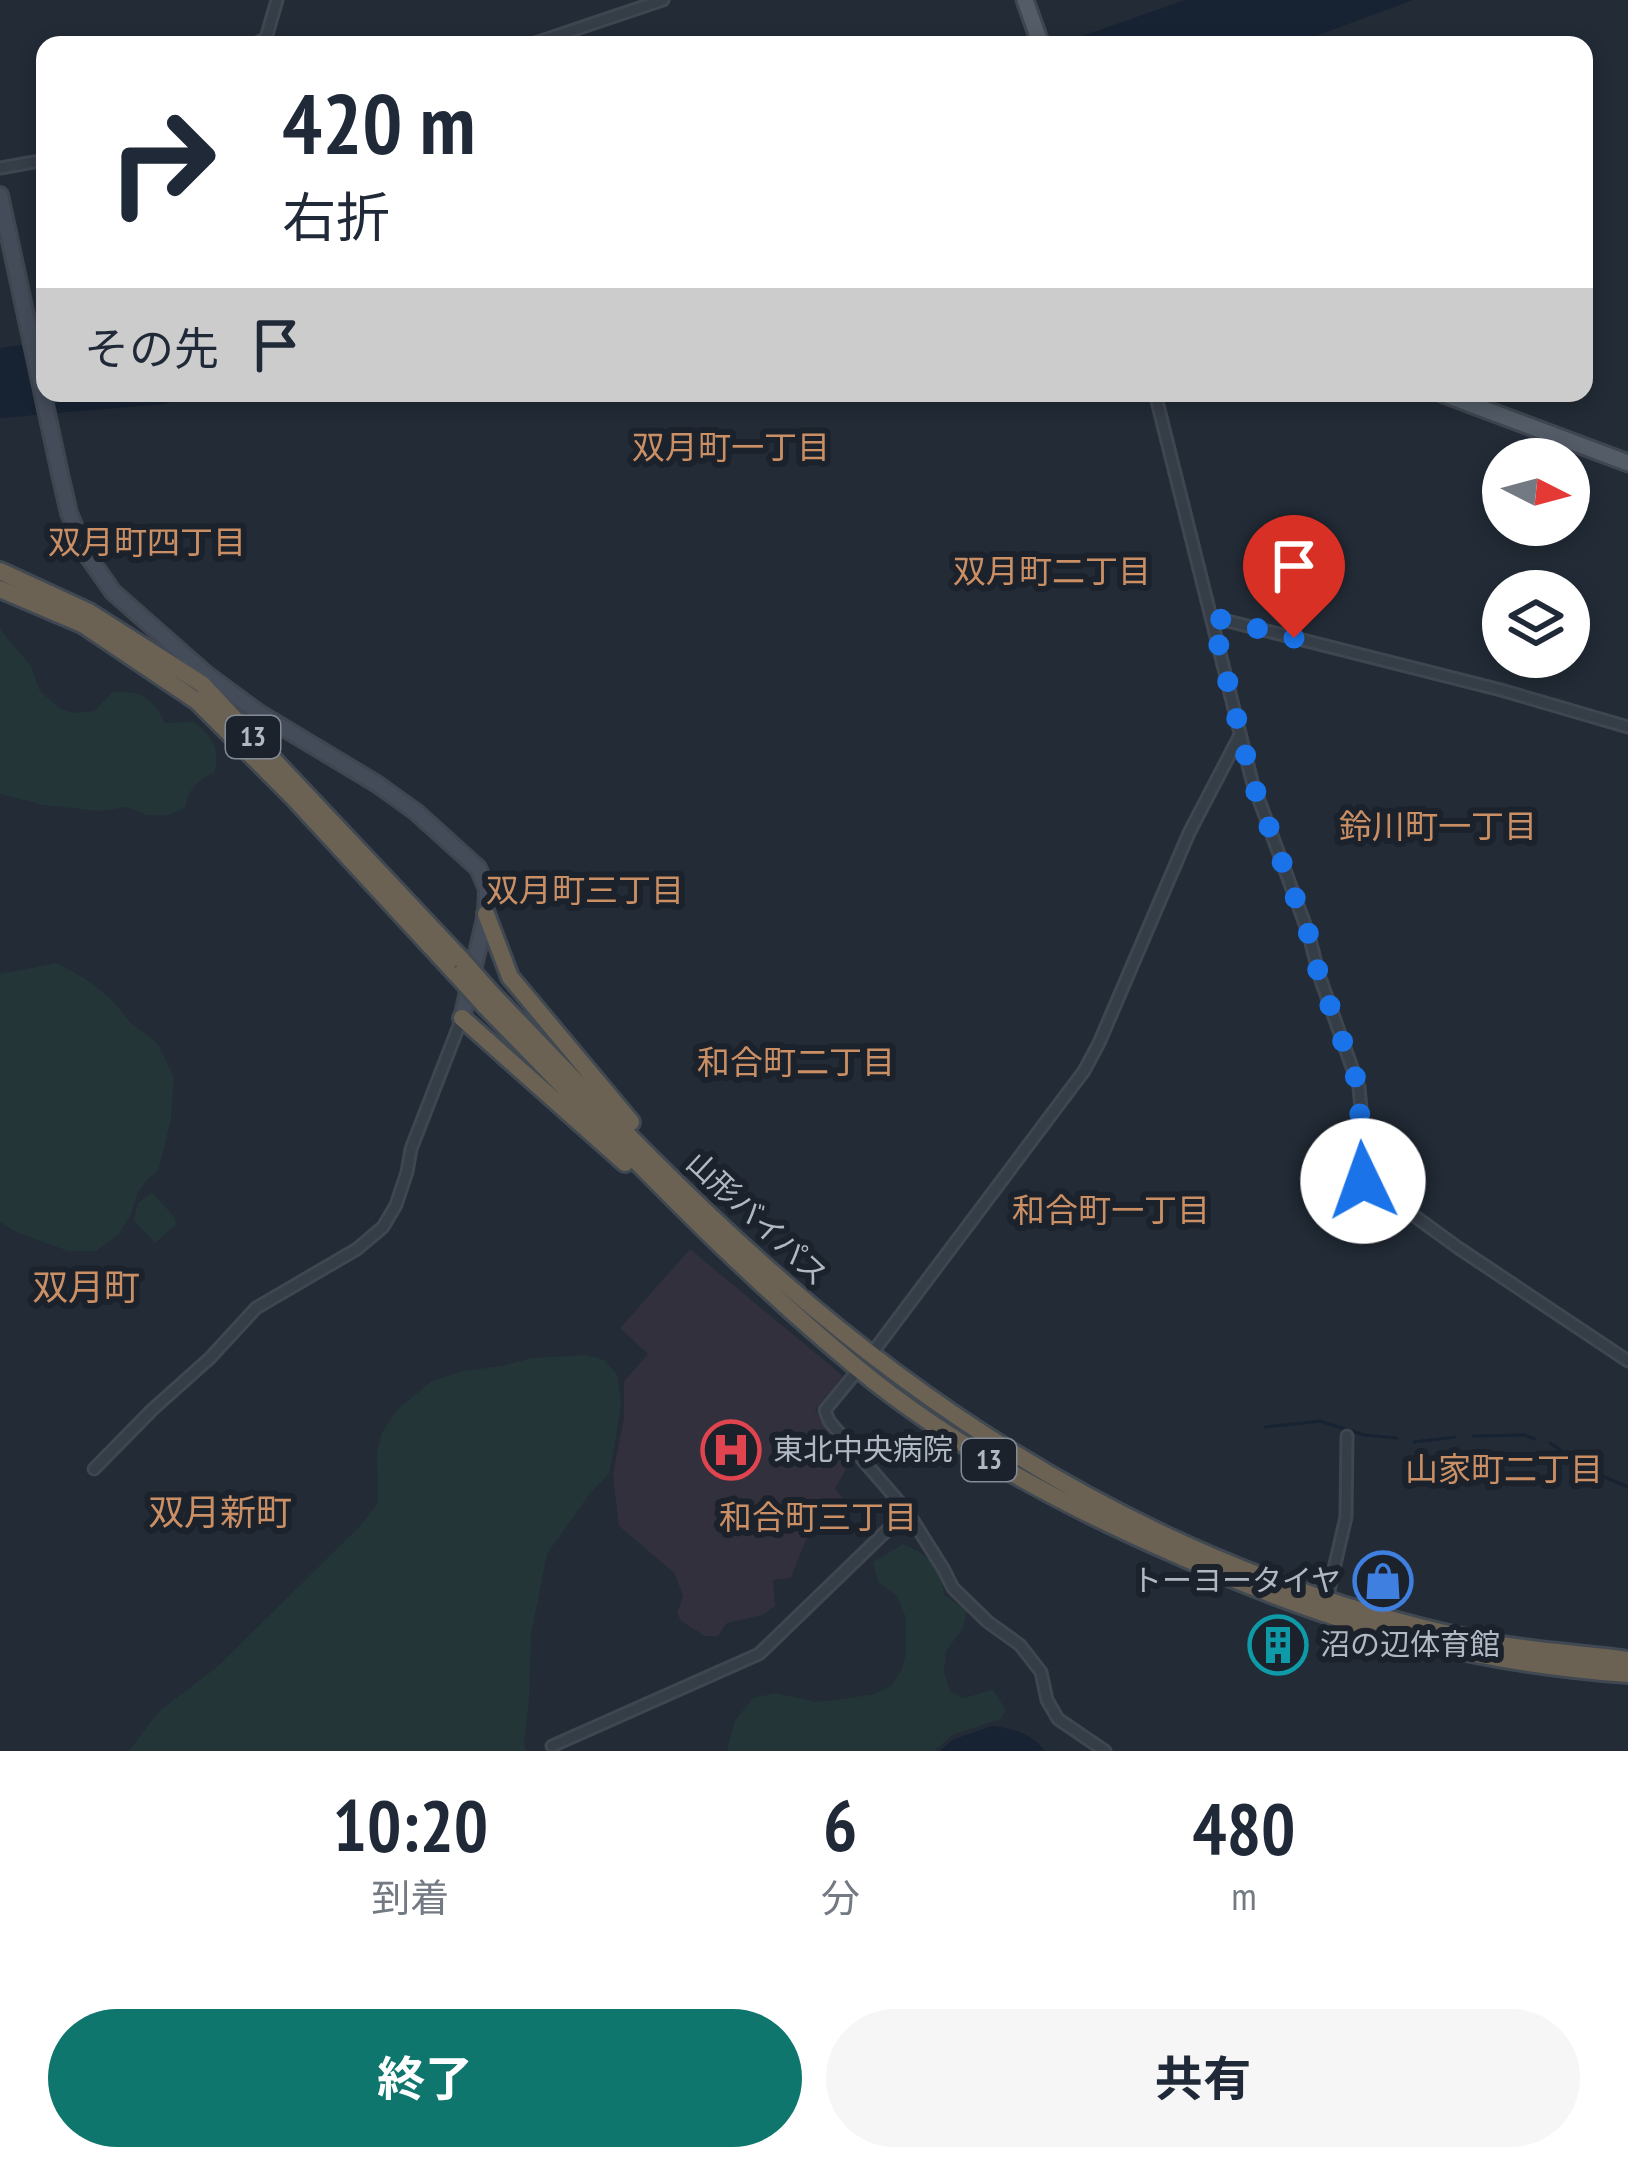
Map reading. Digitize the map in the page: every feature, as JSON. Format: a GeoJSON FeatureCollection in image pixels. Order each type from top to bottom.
{"type":"FeatureCollection","features":[{"type":"Feature","properties":{"kind":"highway","name":"山形バイパス"},"geometry":{"type":"LineString","coordinates":[[0,572],[89,612],[202,684],[488,1000],[703,1220],[782,1282],[865,1362],[961,1441],[1117,1529],[1277,1598],[1464,1652],[1628,1674]]}},
{"type":"Feature","properties":{"kind":"highway","name":"山形バイパス"},"geometry":{"type":"LineString","coordinates":[[0,589],[84,625],[196,701],[459,967]]}},
{"type":"Feature","properties":{"kind":"highway"},"geometry":{"type":"LineString","coordinates":[[486,914],[511,977],[703,1220]]}},
{"type":"Feature","properties":{"kind":"highway"},"geometry":{"type":"LineString","coordinates":[[463,1018],[703,1220]]}},
{"type":"Feature","properties":{"kind":"highway","name":"山形バイパス"},"geometry":{"type":"LineString","coordinates":[[865,1362],[1121,1516],[1245,1571],[1473,1640],[1628,1660]]}},
{"type":"Feature","properties":{"kind":"main road"},"geometry":{"type":"LineString","coordinates":[[1025,0],[1038,36]]}},
{"type":"Feature","properties":{"kind":"main road"},"geometry":{"type":"LineString","coordinates":[[1465,402],[1628,464]]}},
{"type":"Feature","properties":{"kind":"street"},"geometry":{"type":"LineString","coordinates":[[267,36],[277,0]]}},
{"type":"Feature","properties":{"kind":"street"},"geometry":{"type":"LineString","coordinates":[[556,36],[663,0]]}},
{"type":"Feature","properties":{"kind":"street"},"geometry":{"type":"LineString","coordinates":[[0,168],[36,162]]}},
{"type":"Feature","properties":{"kind":"street"},"geometry":{"type":"LineString","coordinates":[[0,195],[8,262],[17,280],[36,366]]}},
{"type":"Feature","properties":{"kind":"street"},"geometry":{"type":"LineString","coordinates":[[44,402],[69,513],[86,552],[113,592],[158,634],[259,713],[377,784],[459,848],[478,868],[487,889],[483,937],[463,1018],[411,1149],[396,1205],[383,1227],[357,1250],[256,1308],[94,1469]]}},
{"type":"Feature","properties":{"kind":"street"},"geometry":{"type":"LineString","coordinates":[[1157,402],[1252,781],[1359,1087],[1357,1174],[1628,1360]]}},
{"type":"Feature","properties":{"kind":"street"},"geometry":{"type":"LineString","coordinates":[[1212,617],[1628,727]]}},
{"type":"Feature","properties":{"kind":"street"},"geometry":{"type":"LineString","coordinates":[[1105,1751],[1058,1720],[1047,1700],[1041,1672],[1020,1645],[953,1588],[907,1511],[825,1410],[1084,1071],[1189,833],[1240,735]]}},
{"type":"Feature","properties":{"kind":"street"},"geometry":{"type":"LineString","coordinates":[[1327,1599],[1346,1517],[1347,1436]]}},
{"type":"Feature","properties":{"kind":"street"},"geometry":{"type":"LineString","coordinates":[[552,1745],[759,1654],[907,1511]]}},
{"type":"Feature","properties":{"kind":"shaded area"},"geometry":{"type":"Polygon","coordinates":[[[0,629],[31,666],[40,691],[60,709],[94,711],[113,692],[138,694],[156,707],[165,723],[194,722],[206,733],[214,744],[215,772],[195,786],[185,808],[169,815],[146,815],[127,807],[99,811],[44,805],[0,794],[0,629]]]}},
{"type":"Feature","properties":{"kind":"shaded area"},"geometry":{"type":"Polygon","coordinates":[[[57,963],[110,998],[158,1044],[174,1077],[171,1120],[158,1171],[137,1194],[118,1235],[96,1251],[68,1251],[0,1222],[0,974],[57,963]]]}},
{"type":"Feature","properties":{"kind":"shaded area"},"geometry":{"type":"Polygon","coordinates":[[[152,1192],[176,1225],[155,1243],[134,1220],[138,1203],[152,1192]]]}},
{"type":"Feature","properties":{"kind":"shaded area","name":"東北中央病院"},"geometry":{"type":"Polygon","coordinates":[[[690,1249],[843,1376],[815,1410],[839,1439],[850,1462],[835,1489],[846,1501],[805,1542],[791,1578],[773,1580],[775,1606],[763,1615],[727,1623],[718,1636],[705,1636],[681,1621],[677,1613],[683,1596],[675,1574],[619,1526],[613,1474],[624,1418],[624,1381],[648,1354],[620,1328],[690,1249]]]}},
{"type":"Feature","properties":{"kind":"shaded area"},"geometry":{"type":"Polygon","coordinates":[[[587,1355],[604,1360],[617,1374],[621,1402],[615,1443],[609,1474],[547,1554],[531,1635],[526,1751],[129,1751],[159,1711],[217,1667],[362,1524],[378,1503],[377,1452],[382,1432],[399,1408],[432,1381],[463,1371],[532,1358],[587,1355]]]}},
{"type":"Feature","properties":{"kind":"shaded area"},"geometry":{"type":"Polygon","coordinates":[[[903,1544],[933,1563],[944,1595],[967,1610],[963,1628],[946,1651],[944,1672],[950,1691],[963,1698],[993,1690],[1006,1710],[1001,1719],[952,1735],[934,1751],[727,1751],[735,1720],[753,1698],[775,1693],[816,1702],[875,1694],[892,1685],[906,1653],[906,1618],[897,1596],[878,1582],[873,1562],[903,1544]]]}},
{"type":"Feature","properties":{"kind":"water"},"geometry":{"type":"Polygon","coordinates":[[[1185,0],[1413,0],[1316,36],[1083,36],[1185,0]]]}},
{"type":"Feature","properties":{"kind":"water"},"geometry":{"type":"Polygon","coordinates":[[[36,343],[36,402],[172,402],[0,418],[0,348],[36,343]]]}},
{"type":"Feature","properties":{"kind":"water"},"geometry":{"type":"Polygon","coordinates":[[[992,1726],[1022,1733],[1045,1751],[940,1751],[952,1740],[992,1726]]]}},
{"type":"Feature","properties":{"kind":"waterway"},"geometry":{"type":"LineString","coordinates":[[1265,1427],[1320,1421],[1364,1435],[1397,1438]]}},
{"type":"Feature","properties":{"kind":"waterway"},"geometry":{"type":"LineString","coordinates":[[1473,1436],[1535,1439]]}},
{"type":"Feature","properties":{"kind":"waterway"},"geometry":{"type":"LineString","coordinates":[[1414,1442],[1455,1437]]}},
{"type":"Feature","properties":{"kind":"waterway"},"geometry":{"type":"LineString","coordinates":[[1550,1443],[1593,1472],[1628,1487]]}},
{"type":"Feature","properties":{"kind":"place","name":"東北中央病院"},"geometry":{"type":"Point","coordinates":[731,1450]}},
{"type":"Feature","properties":{"kind":"place","name":"トーヨータイヤ"},"geometry":{"type":"Point","coordinates":[1383,1581]}},
{"type":"Feature","properties":{"kind":"place","name":"沼の辺体育館"},"geometry":{"type":"Point","coordinates":[1278,1645]}},
{"type":"Feature","properties":{"kind":"district","name":"双月町一丁目"},"geometry":{"type":"Point","coordinates":[731,447]}},
{"type":"Feature","properties":{"kind":"district","name":"双月町四丁目"},"geometry":{"type":"Point","coordinates":[147,542]}},
{"type":"Feature","properties":{"kind":"district","name":"双月町二丁目"},"geometry":{"type":"Point","coordinates":[1052,571]}},
{"type":"Feature","properties":{"kind":"district","name":"鈴川町一丁目"},"geometry":{"type":"Point","coordinates":[1438,826]}},
{"type":"Feature","properties":{"kind":"district","name":"双月町三丁目"},"geometry":{"type":"Point","coordinates":[585,890]}},
{"type":"Feature","properties":{"kind":"district","name":"和合町二丁目"},"geometry":{"type":"Point","coordinates":[796,1062]}},
{"type":"Feature","properties":{"kind":"district","name":"和合町一丁目"},"geometry":{"type":"Point","coordinates":[1111,1210]}},
{"type":"Feature","properties":{"kind":"district","name":"双月町"},"geometry":{"type":"Point","coordinates":[86,1287]}},
{"type":"Feature","properties":{"kind":"district","name":"山家町二丁目"},"geometry":{"type":"Point","coordinates":[1504,1469]}},
{"type":"Feature","properties":{"kind":"district","name":"双月新町"},"geometry":{"type":"Point","coordinates":[220,1512]}},
{"type":"Feature","properties":{"kind":"district","name":"和合町三丁目"},"geometry":{"type":"Point","coordinates":[818,1517]}},
{"type":"Feature","properties":{"kind":"route"},"geometry":{"type":"LineString","coordinates":[[1294,638],[1212,617],[1252,781],[1359,1087],[1357,1174],[1363,1181]]}}]}
